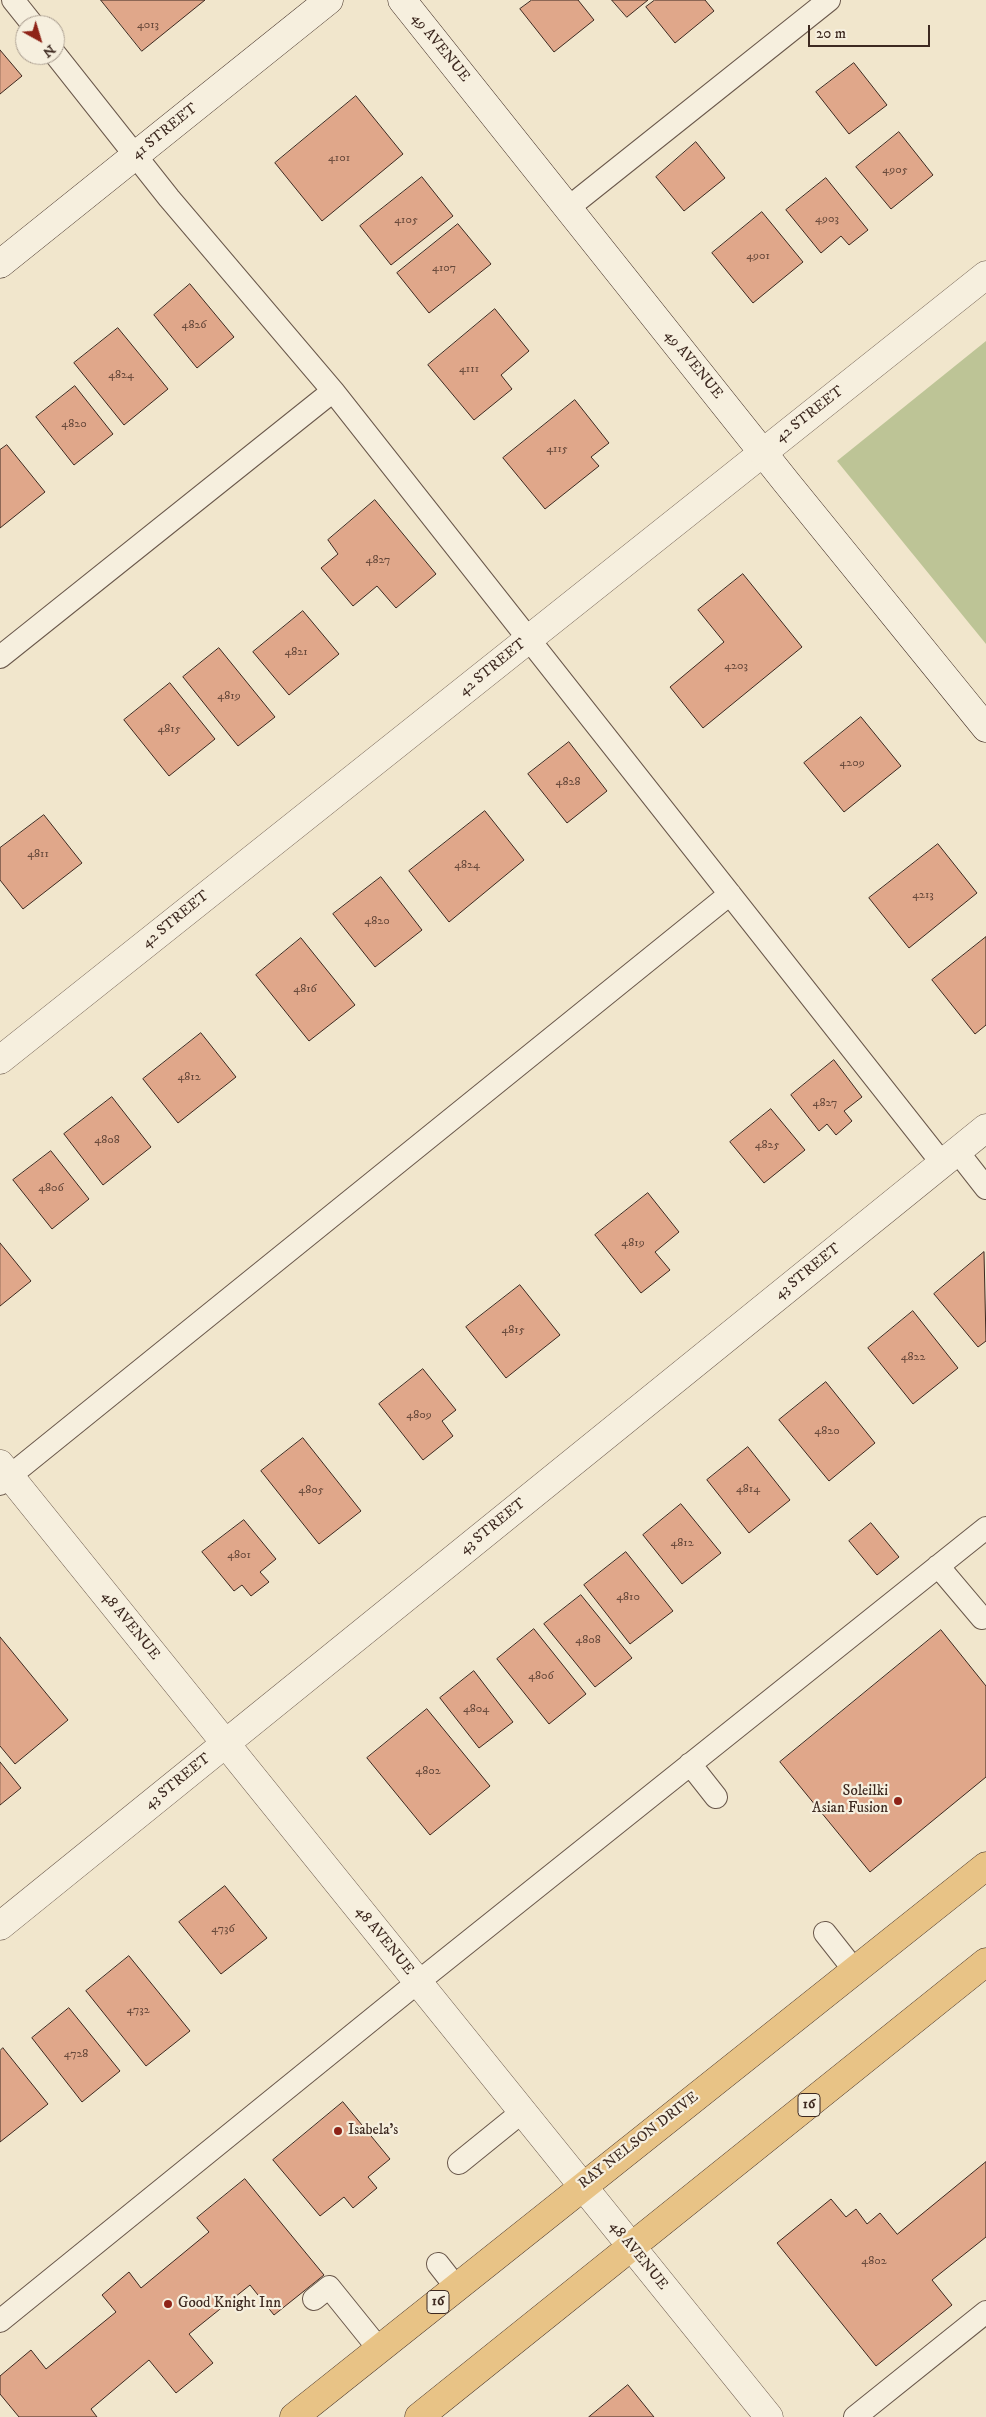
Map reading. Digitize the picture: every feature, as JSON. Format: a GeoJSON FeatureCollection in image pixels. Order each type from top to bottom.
{"type":"FeatureCollection","features":[{"type":"Feature","properties":{"kind":"highway","name":"RAY NELSON DRIVE"},"geometry":{"type":"LineString","coordinates":[[294,2417],[986,1866]]}},
{"type":"Feature","properties":{"kind":"highway","name":"16"},"geometry":{"type":"LineString","coordinates":[[419,2417],[986,1962]]}},
{"type":"Feature","properties":{"kind":"street","name":"41 STREET"},"geometry":{"type":"LineString","coordinates":[[0,264],[329,0]]}},
{"type":"Feature","properties":{"kind":"street","name":"49 AVENUE"},"geometry":{"type":"LineString","coordinates":[[402,0],[986,728]]}},
{"type":"Feature","properties":{"kind":"street","name":"42 STREET"},"geometry":{"type":"LineString","coordinates":[[0,1060],[986,275]]}},
{"type":"Feature","properties":{"kind":"street","name":"43 STREET"},"geometry":{"type":"LineString","coordinates":[[0,1926],[986,1128]]}},
{"type":"Feature","properties":{"kind":"street","name":"48 AVENUE"},"geometry":{"type":"LineString","coordinates":[[3,1475],[225,1744],[769,2417]]}},
{"type":"Feature","properties":{"kind":"lane"},"geometry":{"type":"LineString","coordinates":[[13,0],[25,15]]}},
{"type":"Feature","properties":{"kind":"lane"},"geometry":{"type":"LineString","coordinates":[[568,208],[829,0]]}},
{"type":"Feature","properties":{"kind":"lane"},"geometry":{"type":"LineString","coordinates":[[64,65],[135,156],[333,391],[730,894],[949,1157],[986,1188]]}},
{"type":"Feature","properties":{"kind":"lane"},"geometry":{"type":"LineString","coordinates":[[0,657],[333,391]]}},
{"type":"Feature","properties":{"kind":"lane"},"geometry":{"type":"LineString","coordinates":[[3,1475],[730,894]]}},
{"type":"Feature","properties":{"kind":"lane"},"geometry":{"type":"LineString","coordinates":[[0,2321],[418,1982],[986,1528]]}},
{"type":"Feature","properties":{"kind":"lane"},"geometry":{"type":"LineString","coordinates":[[938,1566],[982,1618]]}},
{"type":"Feature","properties":{"kind":"lane"},"geometry":{"type":"LineString","coordinates":[[690,1764],[716,1797]]}},
{"type":"Feature","properties":{"kind":"lane"},"geometry":{"type":"LineString","coordinates":[[825,1932],[855,1971]]}},
{"type":"Feature","properties":{"kind":"lane"},"geometry":{"type":"LineString","coordinates":[[459,2164],[522,2112]]}},
{"type":"Feature","properties":{"kind":"lane"},"geometry":{"type":"LineString","coordinates":[[438,2264],[456,2287]]}},
{"type":"Feature","properties":{"kind":"lane"},"geometry":{"type":"LineString","coordinates":[[314,2299],[329,2287],[379,2349]]}},
{"type":"Feature","properties":{"kind":"lane"},"geometry":{"type":"LineString","coordinates":[[855,2417],[986,2312]]}},
{"type":"Feature","properties":{"kind":"green space"},"geometry":{"type":"Polygon","coordinates":[[[986,341],[986,644],[837,461],[986,341]]]}},
{"type":"Feature","properties":{"kind":"building"},"geometry":{"type":"Polygon","coordinates":[[[101,0],[205,0],[142,51],[101,0]]]}},
{"type":"Feature","properties":{"kind":"building"},"geometry":{"type":"Polygon","coordinates":[[[532,0],[578,0],[594,20],[554,52],[520,9],[532,0]]]}},
{"type":"Feature","properties":{"kind":"building"},"geometry":{"type":"Polygon","coordinates":[[[612,0],[648,0],[627,17],[612,0]]]}},
{"type":"Feature","properties":{"kind":"building"},"geometry":{"type":"Polygon","coordinates":[[[655,0],[705,0],[714,11],[675,43],[646,7],[655,0]]]}},
{"type":"Feature","properties":{"kind":"building"},"geometry":{"type":"Polygon","coordinates":[[[0,50],[22,76],[0,94],[0,50]]]}},
{"type":"Feature","properties":{"kind":"building"},"geometry":{"type":"Polygon","coordinates":[[[854,63],[887,105],[849,134],[816,92],[854,63]]]}},
{"type":"Feature","properties":{"kind":"building"},"geometry":{"type":"Polygon","coordinates":[[[356,96],[403,154],[322,221],[275,163],[356,96]]]}},
{"type":"Feature","properties":{"kind":"building"},"geometry":{"type":"Polygon","coordinates":[[[899,132],[933,175],[891,209],[856,167],[899,132]]]}},
{"type":"Feature","properties":{"kind":"building"},"geometry":{"type":"Polygon","coordinates":[[[696,142],[725,178],[684,211],[656,177],[696,142]]]}},
{"type":"Feature","properties":{"kind":"building"},"geometry":{"type":"Polygon","coordinates":[[[422,177],[453,216],[391,265],[360,226],[422,177]]]}},
{"type":"Feature","properties":{"kind":"building"},"geometry":{"type":"Polygon","coordinates":[[[826,178],[868,230],[849,245],[841,236],[821,253],[786,210],[826,178]]]}},
{"type":"Feature","properties":{"kind":"building"},"geometry":{"type":"Polygon","coordinates":[[[762,212],[803,262],[753,303],[712,253],[762,212]]]}},
{"type":"Feature","properties":{"kind":"building"},"geometry":{"type":"Polygon","coordinates":[[[458,224],[491,264],[429,313],[397,273],[458,224]]]}},
{"type":"Feature","properties":{"kind":"building"},"geometry":{"type":"Polygon","coordinates":[[[190,284],[234,337],[197,368],[154,315],[190,284]]]}},
{"type":"Feature","properties":{"kind":"building"},"geometry":{"type":"Polygon","coordinates":[[[495,309],[529,351],[501,375],[512,389],[474,420],[428,365],[495,309]]]}},
{"type":"Feature","properties":{"kind":"building"},"geometry":{"type":"Polygon","coordinates":[[[118,328],[168,389],[124,425],[74,363],[118,328]]]}},
{"type":"Feature","properties":{"kind":"building"},"geometry":{"type":"Polygon","coordinates":[[[75,386],[113,434],[74,465],[36,417],[75,386]]]}},
{"type":"Feature","properties":{"kind":"building"},"geometry":{"type":"Polygon","coordinates":[[[575,400],[609,443],[591,457],[599,466],[545,509],[503,458],[575,400]]]}},
{"type":"Feature","properties":{"kind":"building"},"geometry":{"type":"Polygon","coordinates":[[[7,445],[45,492],[0,528],[0,450],[7,445]]]}},
{"type":"Feature","properties":{"kind":"building"},"geometry":{"type":"Polygon","coordinates":[[[375,500],[436,574],[396,608],[377,586],[353,606],[321,568],[338,554],[328,540],[375,500]]]}},
{"type":"Feature","properties":{"kind":"building"},"geometry":{"type":"Polygon","coordinates":[[[743,574],[802,647],[703,728],[670,687],[724,642],[698,610],[743,574]]]}},
{"type":"Feature","properties":{"kind":"building"},"geometry":{"type":"Polygon","coordinates":[[[303,611],[339,654],[289,695],[253,652],[303,611]]]}},
{"type":"Feature","properties":{"kind":"building"},"geometry":{"type":"Polygon","coordinates":[[[219,648],[275,717],[238,746],[183,677],[219,648]]]}},
{"type":"Feature","properties":{"kind":"building"},"geometry":{"type":"Polygon","coordinates":[[[170,683],[215,739],[169,776],[124,720],[170,683]]]}},
{"type":"Feature","properties":{"kind":"building"},"geometry":{"type":"Polygon","coordinates":[[[861,717],[901,766],[844,812],[804,763],[861,717]]]}},
{"type":"Feature","properties":{"kind":"building"},"geometry":{"type":"Polygon","coordinates":[[[569,742],[607,791],[567,823],[528,774],[569,742]]]}},
{"type":"Feature","properties":{"kind":"building"},"geometry":{"type":"Polygon","coordinates":[[[485,811],[524,860],[449,922],[409,871],[485,811]]]}},
{"type":"Feature","properties":{"kind":"building"},"geometry":{"type":"Polygon","coordinates":[[[44,815],[82,863],[23,909],[0,880],[0,848],[44,815]]]}},
{"type":"Feature","properties":{"kind":"building"},"geometry":{"type":"Polygon","coordinates":[[[938,844],[977,893],[909,948],[869,898],[938,844]]]}},
{"type":"Feature","properties":{"kind":"building"},"geometry":{"type":"Polygon","coordinates":[[[381,877],[422,930],[375,967],[333,914],[381,877]]]}},
{"type":"Feature","properties":{"kind":"building"},"geometry":{"type":"Polygon","coordinates":[[[986,937],[986,1025],[975,1034],[932,980],[986,937]]]}},
{"type":"Feature","properties":{"kind":"building"},"geometry":{"type":"Polygon","coordinates":[[[301,938],[355,1005],[309,1041],[256,975],[301,938]]]}},
{"type":"Feature","properties":{"kind":"building"},"geometry":{"type":"Polygon","coordinates":[[[201,1033],[236,1077],[178,1123],[143,1079],[201,1033]]]}},
{"type":"Feature","properties":{"kind":"building"},"geometry":{"type":"Polygon","coordinates":[[[834,1060],[862,1097],[844,1111],[852,1121],[836,1135],[827,1124],[819,1131],[791,1095],[834,1060]]]}},
{"type":"Feature","properties":{"kind":"building"},"geometry":{"type":"Polygon","coordinates":[[[112,1097],[151,1147],[103,1185],[64,1134],[112,1097]]]}},
{"type":"Feature","properties":{"kind":"building"},"geometry":{"type":"Polygon","coordinates":[[[771,1109],[805,1150],[764,1183],[730,1142],[771,1109]]]}},
{"type":"Feature","properties":{"kind":"building"},"geometry":{"type":"Polygon","coordinates":[[[51,1151],[89,1199],[52,1229],[13,1180],[51,1151]]]}},
{"type":"Feature","properties":{"kind":"building"},"geometry":{"type":"Polygon","coordinates":[[[648,1193],[679,1232],[655,1252],[670,1270],[641,1293],[595,1235],[648,1193]]]}},
{"type":"Feature","properties":{"kind":"building"},"geometry":{"type":"Polygon","coordinates":[[[0,1243],[31,1281],[0,1306],[0,1243]]]}},
{"type":"Feature","properties":{"kind":"building"},"geometry":{"type":"Polygon","coordinates":[[[984,1252],[986,1341],[978,1347],[934,1294],[984,1252]]]}},
{"type":"Feature","properties":{"kind":"building"},"geometry":{"type":"Polygon","coordinates":[[[520,1285],[560,1335],[506,1378],[466,1327],[520,1285]]]}},
{"type":"Feature","properties":{"kind":"building"},"geometry":{"type":"Polygon","coordinates":[[[913,1311],[958,1368],[913,1404],[868,1348],[913,1311]]]}},
{"type":"Feature","properties":{"kind":"building"},"geometry":{"type":"Polygon","coordinates":[[[423,1369],[456,1410],[442,1421],[453,1436],[423,1460],[379,1404],[423,1369]]]}},
{"type":"Feature","properties":{"kind":"building"},"geometry":{"type":"Polygon","coordinates":[[[826,1382],[875,1443],[829,1481],[779,1420],[826,1382]]]}},
{"type":"Feature","properties":{"kind":"building"},"geometry":{"type":"Polygon","coordinates":[[[303,1438],[361,1511],[319,1544],[261,1471],[303,1438]]]}},
{"type":"Feature","properties":{"kind":"building"},"geometry":{"type":"Polygon","coordinates":[[[748,1447],[790,1500],[749,1533],[707,1480],[748,1447]]]}},
{"type":"Feature","properties":{"kind":"building"},"geometry":{"type":"Polygon","coordinates":[[[681,1504],[721,1553],[682,1584],[643,1535],[681,1504]]]}},
{"type":"Feature","properties":{"kind":"building"},"geometry":{"type":"Polygon","coordinates":[[[244,1520],[276,1559],[260,1572],[269,1582],[251,1596],[242,1585],[234,1591],[202,1552],[244,1520]]]}},
{"type":"Feature","properties":{"kind":"building"},"geometry":{"type":"Polygon","coordinates":[[[871,1523],[899,1557],[877,1575],[849,1541],[871,1523]]]}},
{"type":"Feature","properties":{"kind":"building"},"geometry":{"type":"Polygon","coordinates":[[[626,1552],[673,1611],[630,1644],[584,1585],[626,1552]]]}},
{"type":"Feature","properties":{"kind":"building"},"geometry":{"type":"Polygon","coordinates":[[[581,1595],[632,1658],[595,1687],[544,1624],[581,1595]]]}},
{"type":"Feature","properties":{"kind":"building"},"geometry":{"type":"Polygon","coordinates":[[[534,1629],[586,1694],[549,1724],[497,1659],[534,1629]]]}},
{"type":"Feature","properties":{"kind":"building"},"geometry":{"type":"Polygon","coordinates":[[[941,1630],[986,1686],[986,1777],[870,1872],[780,1762],[941,1630]]]}},
{"type":"Feature","properties":{"kind":"building"},"geometry":{"type":"Polygon","coordinates":[[[0,1637],[68,1720],[15,1764],[0,1746],[0,1637]]]}},
{"type":"Feature","properties":{"kind":"building"},"geometry":{"type":"Polygon","coordinates":[[[474,1671],[513,1722],[479,1748],[440,1698],[474,1671]]]}},
{"type":"Feature","properties":{"kind":"building"},"geometry":{"type":"Polygon","coordinates":[[[427,1709],[490,1786],[430,1835],[367,1758],[427,1709]]]}},
{"type":"Feature","properties":{"kind":"building"},"geometry":{"type":"Polygon","coordinates":[[[0,1762],[21,1788],[0,1805],[0,1762]]]}},
{"type":"Feature","properties":{"kind":"building"},"geometry":{"type":"Polygon","coordinates":[[[225,1886],[267,1938],[221,1974],[179,1922],[225,1886]]]}},
{"type":"Feature","properties":{"kind":"building"},"geometry":{"type":"Polygon","coordinates":[[[129,1956],[190,2031],[146,2066],[86,1991],[129,1956]]]}},
{"type":"Feature","properties":{"kind":"building"},"geometry":{"type":"Polygon","coordinates":[[[69,2008],[120,2071],[82,2102],[32,2038],[69,2008]]]}},
{"type":"Feature","properties":{"kind":"building"},"geometry":{"type":"Polygon","coordinates":[[[3,2048],[48,2104],[0,2142],[0,2051],[3,2048]]]}},
{"type":"Feature","properties":{"kind":"building","name":"Isabela's"},"geometry":{"type":"Polygon","coordinates":[[[343,2102],[390,2159],[368,2177],[377,2188],[353,2208],[344,2197],[320,2216],[273,2160],[343,2102]]]}},
{"type":"Feature","properties":{"kind":"building"},"geometry":{"type":"Polygon","coordinates":[[[986,2162],[986,2237],[932,2280],[952,2305],[876,2366],[777,2243],[831,2199],[846,2217],[856,2209],[867,2224],[880,2213],[897,2234],[986,2162]]]}},
{"type":"Feature","properties":{"kind":"building","name":"Good Knight Inn"},"geometry":{"type":"Polygon","coordinates":[[[245,2179],[324,2275],[274,2315],[250,2285],[189,2334],[213,2363],[176,2393],[149,2360],[91,2409],[97,2417],[19,2417],[0,2394],[0,2376],[31,2350],[46,2369],[116,2312],[102,2295],[129,2272],[141,2288],[209,2232],[197,2218],[245,2179]]]}},
{"type":"Feature","properties":{"kind":"building"},"geometry":{"type":"Polygon","coordinates":[[[628,2385],[654,2417],[589,2417],[628,2385]]]}},
{"type":"Feature","properties":{"kind":"place","name":"Soleilki Asian Fusion"},"geometry":{"type":"Point","coordinates":[898,1801]}},
{"type":"Feature","properties":{"kind":"place","name":"Isabela's"},"geometry":{"type":"Point","coordinates":[338,2131]}},
{"type":"Feature","properties":{"kind":"place","name":"Good Knight Inn"},"geometry":{"type":"Point","coordinates":[168,2304]}}]}
